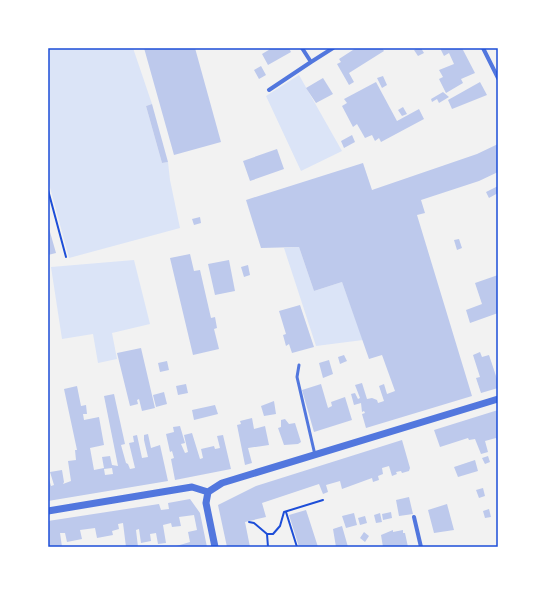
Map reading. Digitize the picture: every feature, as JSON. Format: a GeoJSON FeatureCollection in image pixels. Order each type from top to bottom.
{"type":"FeatureCollection","features":[{"type":"Feature","properties":{"kind":"street"},"geometry":{"type":"LineString","coordinates":[[302,48],[311,62]]}},
{"type":"Feature","properties":{"kind":"street"},"geometry":{"type":"LineString","coordinates":[[269,90],[333,48]]}},
{"type":"Feature","properties":{"kind":"street"},"geometry":{"type":"LineString","coordinates":[[483,48],[498,78]]}},
{"type":"Feature","properties":{"kind":"street"},"geometry":{"type":"LineString","coordinates":[[216,547],[206,503],[208,492],[222,483],[498,398]]}},
{"type":"Feature","properties":{"kind":"street"},"geometry":{"type":"LineString","coordinates":[[48,510],[192,487],[208,492]]}},
{"type":"Feature","properties":{"kind":"street"},"geometry":{"type":"LineString","coordinates":[[414,517],[421,547]]}},
{"type":"Feature","properties":{"kind":"lane"},"geometry":{"type":"LineString","coordinates":[[299,365],[297,377],[315,455]]}},
{"type":"Feature","properties":{"kind":"path"},"geometry":{"type":"LineString","coordinates":[[48,190],[66,257]]}},
{"type":"Feature","properties":{"kind":"path"},"geometry":{"type":"LineString","coordinates":[[249,522],[254,523],[267,534],[273,534],[280,526],[284,512],[323,500]]}},
{"type":"Feature","properties":{"kind":"path"},"geometry":{"type":"LineString","coordinates":[[286,512],[297,547]]}},
{"type":"Feature","properties":{"kind":"path"},"geometry":{"type":"LineString","coordinates":[[267,534],[268,547]]}},
{"type":"Feature","properties":{"kind":"shaded area"},"geometry":{"type":"Polygon","coordinates":[[[48,48],[133,48],[152,104],[146,106],[162,163],[168,162],[170,180],[180,228],[69,258],[48,180],[48,48]]]}},
{"type":"Feature","properties":{"kind":"shaded area"},"geometry":{"type":"Polygon","coordinates":[[[299,75],[342,151],[301,171],[266,96],[299,75]]]}},
{"type":"Feature","properties":{"kind":"shaded area"},"geometry":{"type":"Polygon","coordinates":[[[299,247],[314,291],[342,282],[363,340],[316,346],[284,248],[299,247]]]}},
{"type":"Feature","properties":{"kind":"shaded area"},"geometry":{"type":"Polygon","coordinates":[[[134,260],[150,324],[112,333],[117,359],[98,363],[93,334],[62,339],[51,267],[134,260]]]}},
{"type":"Feature","properties":{"kind":"building"},"geometry":{"type":"Polygon","coordinates":[[[144,48],[195,48],[221,142],[174,155],[144,48]]]}},
{"type":"Feature","properties":{"kind":"building"},"geometry":{"type":"Polygon","coordinates":[[[272,48],[289,48],[291,52],[268,65],[262,54],[272,48]]]}},
{"type":"Feature","properties":{"kind":"building"},"geometry":{"type":"Polygon","coordinates":[[[356,48],[382,48],[384,51],[349,73],[354,82],[349,85],[337,64],[341,62],[339,59],[356,48]]]}},
{"type":"Feature","properties":{"kind":"building"},"geometry":{"type":"Polygon","coordinates":[[[421,48],[424,53],[418,56],[414,50],[421,48]]]}},
{"type":"Feature","properties":{"kind":"building"},"geometry":{"type":"Polygon","coordinates":[[[440,48],[462,48],[475,73],[461,79],[463,83],[446,93],[439,79],[443,77],[439,70],[454,64],[449,53],[444,56],[440,48]]]}},
{"type":"Feature","properties":{"kind":"building"},"geometry":{"type":"Polygon","coordinates":[[[261,66],[266,75],[259,79],[254,70],[261,66]]]}},
{"type":"Feature","properties":{"kind":"building"},"geometry":{"type":"Polygon","coordinates":[[[383,76],[387,85],[382,88],[377,78],[383,76]]]}},
{"type":"Feature","properties":{"kind":"building"},"geometry":{"type":"Polygon","coordinates":[[[323,78],[333,94],[316,103],[306,88],[323,78]]]}},
{"type":"Feature","properties":{"kind":"building"},"geometry":{"type":"Polygon","coordinates":[[[376,82],[397,121],[419,109],[424,119],[381,142],[379,138],[375,141],[372,135],[365,138],[357,124],[353,127],[342,106],[347,103],[344,99],[376,82]]]}},
{"type":"Feature","properties":{"kind":"building"},"geometry":{"type":"Polygon","coordinates":[[[480,82],[487,95],[452,109],[448,100],[480,82]]]}},
{"type":"Feature","properties":{"kind":"building"},"geometry":{"type":"Polygon","coordinates":[[[443,92],[449,97],[439,103],[437,99],[432,102],[431,99],[443,92]]]}},
{"type":"Feature","properties":{"kind":"building"},"geometry":{"type":"Polygon","coordinates":[[[152,104],[168,162],[162,163],[146,106],[152,104]]]}},
{"type":"Feature","properties":{"kind":"building"},"geometry":{"type":"Polygon","coordinates":[[[403,107],[407,114],[402,116],[398,110],[403,107]]]}},
{"type":"Feature","properties":{"kind":"building"},"geometry":{"type":"Polygon","coordinates":[[[352,135],[355,142],[344,148],[341,141],[352,135]]]}},
{"type":"Feature","properties":{"kind":"building"},"geometry":{"type":"Polygon","coordinates":[[[498,144],[498,172],[479,181],[421,200],[425,213],[417,215],[472,396],[366,428],[362,414],[365,413],[364,411],[362,412],[361,403],[354,405],[351,394],[355,393],[358,399],[360,398],[355,385],[362,383],[367,399],[372,398],[377,400],[378,403],[384,401],[379,386],[384,384],[387,394],[395,391],[382,355],[369,359],[342,282],[314,291],[299,247],[261,248],[246,200],[363,163],[372,190],[477,154],[498,144]]]}},
{"type":"Feature","properties":{"kind":"building"},"geometry":{"type":"Polygon","coordinates":[[[277,149],[284,169],[250,181],[243,161],[277,149]]]}},
{"type":"Feature","properties":{"kind":"building"},"geometry":{"type":"Polygon","coordinates":[[[498,186],[498,193],[489,198],[486,192],[498,186]]]}},
{"type":"Feature","properties":{"kind":"building"},"geometry":{"type":"Polygon","coordinates":[[[200,217],[201,223],[194,225],[192,219],[200,217]]]}},
{"type":"Feature","properties":{"kind":"building"},"geometry":{"type":"Polygon","coordinates":[[[48,225],[56,253],[48,255],[48,225]]]}},
{"type":"Feature","properties":{"kind":"building"},"geometry":{"type":"Polygon","coordinates":[[[459,239],[462,248],[457,250],[454,240],[459,239]]]}},
{"type":"Feature","properties":{"kind":"building"},"geometry":{"type":"Polygon","coordinates":[[[190,254],[194,271],[200,270],[211,318],[215,317],[217,328],[214,329],[219,349],[193,355],[170,258],[190,254]]]}},
{"type":"Feature","properties":{"kind":"building"},"geometry":{"type":"Polygon","coordinates":[[[229,260],[235,291],[215,295],[208,264],[229,260]]]}},
{"type":"Feature","properties":{"kind":"building"},"geometry":{"type":"Polygon","coordinates":[[[248,265],[250,275],[244,277],[241,267],[248,265]]]}},
{"type":"Feature","properties":{"kind":"building"},"geometry":{"type":"Polygon","coordinates":[[[498,275],[498,313],[470,323],[466,310],[482,304],[475,283],[498,275]]]}},
{"type":"Feature","properties":{"kind":"building"},"geometry":{"type":"Polygon","coordinates":[[[300,305],[314,347],[292,353],[289,344],[286,346],[283,335],[286,334],[279,311],[300,305]]]}},
{"type":"Feature","properties":{"kind":"building"},"geometry":{"type":"Polygon","coordinates":[[[141,348],[155,408],[142,411],[139,399],[137,400],[138,404],[130,406],[117,353],[141,348]]]}},
{"type":"Feature","properties":{"kind":"building"},"geometry":{"type":"Polygon","coordinates":[[[480,352],[482,357],[489,355],[498,382],[498,388],[481,393],[476,378],[480,377],[473,355],[480,352]]]}},
{"type":"Feature","properties":{"kind":"building"},"geometry":{"type":"Polygon","coordinates":[[[344,355],[347,361],[340,364],[338,357],[344,355]]]}},
{"type":"Feature","properties":{"kind":"building"},"geometry":{"type":"Polygon","coordinates":[[[329,360],[333,374],[323,378],[319,363],[329,360]]]}},
{"type":"Feature","properties":{"kind":"building"},"geometry":{"type":"Polygon","coordinates":[[[167,361],[169,370],[160,372],[158,363],[167,361]]]}},
{"type":"Feature","properties":{"kind":"building"},"geometry":{"type":"Polygon","coordinates":[[[186,384],[188,393],[178,395],[176,386],[186,384]]]}},
{"type":"Feature","properties":{"kind":"building"},"geometry":{"type":"Polygon","coordinates":[[[321,384],[328,408],[332,406],[331,402],[345,397],[352,420],[314,432],[302,390],[321,384]]]}},
{"type":"Feature","properties":{"kind":"building"},"geometry":{"type":"Polygon","coordinates":[[[77,386],[81,406],[86,405],[87,414],[83,414],[84,420],[99,417],[104,445],[90,448],[94,470],[104,468],[102,457],[110,456],[112,465],[118,466],[104,396],[114,394],[125,444],[121,445],[126,463],[130,469],[135,468],[129,443],[134,442],[133,436],[137,435],[142,458],[148,457],[144,435],[148,434],[151,448],[160,445],[168,481],[48,501],[48,475],[51,486],[54,485],[50,472],[62,470],[63,484],[71,481],[68,461],[76,460],[75,450],[77,450],[64,389],[77,386]],[[112,468],[104,469],[105,475],[113,474],[112,468]]]}},
{"type":"Feature","properties":{"kind":"building"},"geometry":{"type":"Polygon","coordinates":[[[164,392],[167,404],[156,407],[153,395],[164,392]]]}},
{"type":"Feature","properties":{"kind":"building"},"geometry":{"type":"Polygon","coordinates":[[[274,401],[276,414],[264,416],[261,406],[274,401]]]}},
{"type":"Feature","properties":{"kind":"building"},"geometry":{"type":"Polygon","coordinates":[[[215,405],[218,414],[194,420],[192,410],[215,405]]]}},
{"type":"Feature","properties":{"kind":"building"},"geometry":{"type":"Polygon","coordinates":[[[498,410],[498,442],[496,438],[485,441],[488,452],[481,454],[475,439],[469,440],[468,438],[440,447],[434,430],[498,410]]]}},
{"type":"Feature","properties":{"kind":"building"},"geometry":{"type":"Polygon","coordinates":[[[252,418],[254,429],[265,426],[269,445],[248,448],[252,463],[245,465],[237,425],[241,424],[240,421],[252,418]]]}},
{"type":"Feature","properties":{"kind":"building"},"geometry":{"type":"Polygon","coordinates":[[[285,419],[289,424],[295,423],[301,442],[298,444],[284,445],[278,428],[281,427],[281,420],[285,419]]]}},
{"type":"Feature","properties":{"kind":"building"},"geometry":{"type":"Polygon","coordinates":[[[180,426],[185,443],[181,444],[185,453],[188,452],[184,435],[192,433],[200,459],[203,458],[201,449],[214,446],[215,449],[220,448],[217,436],[223,435],[231,469],[175,480],[171,459],[174,458],[172,451],[170,452],[166,434],[174,432],[173,427],[180,426]]]}},
{"type":"Feature","properties":{"kind":"building"},"geometry":{"type":"Polygon","coordinates":[[[402,440],[410,468],[409,471],[402,473],[401,471],[396,472],[397,474],[392,476],[389,466],[382,468],[383,474],[378,476],[379,480],[373,482],[372,478],[342,489],[340,481],[326,485],[328,492],[323,494],[319,484],[262,503],[266,517],[245,522],[250,547],[227,547],[218,505],[256,486],[402,440]]]}},
{"type":"Feature","properties":{"kind":"building"},"geometry":{"type":"Polygon","coordinates":[[[488,456],[490,462],[485,464],[482,458],[488,456]]]}},
{"type":"Feature","properties":{"kind":"building"},"geometry":{"type":"Polygon","coordinates":[[[475,460],[478,471],[458,477],[454,467],[475,460]]]}},
{"type":"Feature","properties":{"kind":"building"},"geometry":{"type":"Polygon","coordinates":[[[483,488],[485,496],[479,498],[476,490],[483,488]]]}},
{"type":"Feature","properties":{"kind":"building"},"geometry":{"type":"Polygon","coordinates":[[[409,497],[413,514],[399,516],[396,500],[409,497]]]}},
{"type":"Feature","properties":{"kind":"building"},"geometry":{"type":"Polygon","coordinates":[[[190,499],[200,513],[207,547],[173,547],[190,542],[188,532],[197,530],[194,515],[179,517],[181,526],[172,527],[171,523],[163,525],[166,543],[158,544],[156,533],[150,534],[151,541],[141,543],[139,529],[136,530],[138,547],[126,547],[123,523],[118,524],[119,529],[112,531],[113,535],[97,538],[95,528],[80,530],[82,539],[67,542],[65,533],[60,533],[62,547],[48,547],[48,521],[159,504],[161,510],[169,509],[168,503],[190,499]]]}},
{"type":"Feature","properties":{"kind":"building"},"geometry":{"type":"Polygon","coordinates":[[[447,504],[454,530],[434,533],[428,510],[447,504]]]}},
{"type":"Feature","properties":{"kind":"building"},"geometry":{"type":"Polygon","coordinates":[[[489,509],[491,517],[485,518],[483,511],[489,509]]]}},
{"type":"Feature","properties":{"kind":"building"},"geometry":{"type":"Polygon","coordinates":[[[306,510],[318,547],[299,547],[289,515],[306,510]]]}},
{"type":"Feature","properties":{"kind":"building"},"geometry":{"type":"Polygon","coordinates":[[[391,512],[392,518],[383,520],[382,514],[391,512]]]}},
{"type":"Feature","properties":{"kind":"building"},"geometry":{"type":"Polygon","coordinates":[[[354,513],[357,525],[346,528],[342,516],[354,513]]]}},
{"type":"Feature","properties":{"kind":"building"},"geometry":{"type":"Polygon","coordinates":[[[380,513],[382,522],[376,523],[374,515],[380,513]]]}},
{"type":"Feature","properties":{"kind":"building"},"geometry":{"type":"Polygon","coordinates":[[[365,516],[367,523],[360,525],[358,518],[365,516]]]}},
{"type":"Feature","properties":{"kind":"building"},"geometry":{"type":"Polygon","coordinates":[[[342,526],[348,547],[336,547],[333,529],[342,526]]]}},
{"type":"Feature","properties":{"kind":"building"},"geometry":{"type":"Polygon","coordinates":[[[393,530],[393,532],[403,530],[408,547],[383,547],[381,535],[393,530]]]}},
{"type":"Feature","properties":{"kind":"building"},"geometry":{"type":"Polygon","coordinates":[[[364,532],[369,536],[365,542],[360,538],[364,532]]]}}]}
